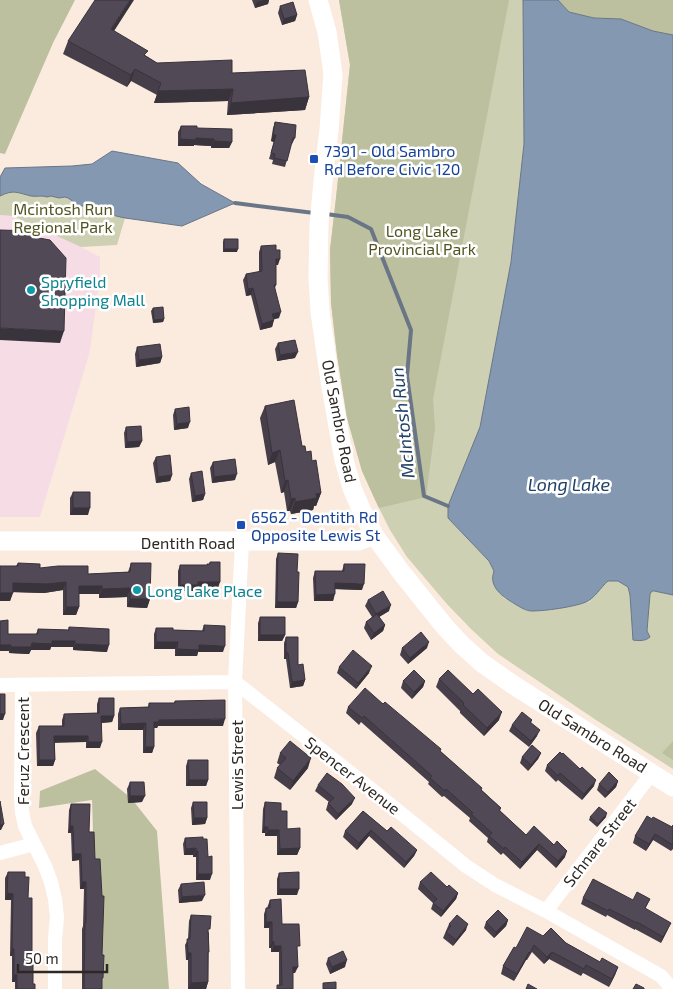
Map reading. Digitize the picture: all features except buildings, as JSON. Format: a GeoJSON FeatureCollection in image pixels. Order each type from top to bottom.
{"type":"FeatureCollection","features":[{"type":"Feature","properties":{"kind":"main road","name":"Old Sambro Road"},"geometry":{"type":"LineString","coordinates":[[318,0],[327,32],[333,74],[320,216],[318,278],[320,312],[344,460],[352,488],[361,509],[374,535],[401,572],[462,646],[512,684],[673,787]]}},
{"type":"Feature","properties":{"kind":"main road","name":"Dentith Road"},"geometry":{"type":"LineString","coordinates":[[0,541],[359,541],[374,535]]}},
{"type":"Feature","properties":{"kind":"street","name":"Lewis Street"},"geometry":{"type":"LineString","coordinates":[[238,989],[235,682],[242,542]]}},
{"type":"Feature","properties":{"kind":"street"},"geometry":{"type":"LineString","coordinates":[[0,685],[235,682]]}},
{"type":"Feature","properties":{"kind":"street","name":"Spencer Avenue"},"geometry":{"type":"LineString","coordinates":[[235,682],[466,866],[495,885],[546,911],[661,976],[672,989]]}},
{"type":"Feature","properties":{"kind":"street","name":"Feruz Crescent"},"geometry":{"type":"LineString","coordinates":[[22,685],[22,812],[28,833],[49,877],[55,899],[57,917],[55,989]]}},
{"type":"Feature","properties":{"kind":"street","name":"Schnare Street"},"geometry":{"type":"LineString","coordinates":[[546,911],[652,773]]}},
{"type":"Feature","properties":{"kind":"street"},"geometry":{"type":"LineString","coordinates":[[0,853],[34,844]]}},
{"type":"Feature","properties":{"kind":"shaded area","name":"Spryfield Shopping Mall"},"geometry":{"type":"Polygon","coordinates":[[[0,215],[13,216],[100,257],[100,274],[90,351],[40,517],[0,517],[0,215]]]}},
{"type":"Feature","properties":{"kind":"green space"},"geometry":{"type":"Polygon","coordinates":[[[0,0],[75,0],[53,43],[5,154],[0,153],[0,0]]]}},
{"type":"Feature","properties":{"kind":"green space","name":"Long Lake Provincial Park"},"geometry":{"type":"Polygon","coordinates":[[[339,0],[523,0],[524,144],[511,262],[480,427],[448,506],[448,518],[489,561],[494,571],[492,575],[504,598],[525,610],[558,608],[589,602],[608,581],[618,581],[628,587],[633,639],[642,640],[650,637],[647,631],[650,594],[652,591],[673,595],[673,769],[498,654],[471,629],[407,557],[390,530],[362,471],[347,418],[331,303],[330,250],[350,65],[339,0]]]}},
{"type":"Feature","properties":{"kind":"green space"},"geometry":{"type":"Polygon","coordinates":[[[339,0],[509,0],[433,399],[435,428],[426,497],[379,508],[362,471],[347,418],[331,303],[330,250],[350,65],[339,0]]]}},
{"type":"Feature","properties":{"kind":"green space"},"geometry":{"type":"Polygon","coordinates":[[[558,0],[673,0],[673,35],[653,31],[621,19],[594,18],[569,12],[558,0]]]}},
{"type":"Feature","properties":{"kind":"green space","name":"Mcintosh Run Regional Park"},"geometry":{"type":"Polygon","coordinates":[[[15,191],[34,196],[65,197],[80,206],[86,206],[92,210],[109,211],[116,216],[125,218],[117,245],[81,247],[13,216],[0,215],[0,196],[7,192],[15,191]]]}},
{"type":"Feature","properties":{"kind":"green space"},"geometry":{"type":"Polygon","coordinates":[[[673,741],[673,760],[662,753],[673,741]]]}},
{"type":"Feature","properties":{"kind":"green space"},"geometry":{"type":"Polygon","coordinates":[[[95,769],[131,798],[157,831],[169,989],[98,989],[92,800],[39,808],[40,791],[95,769]]]}},
{"type":"Feature","properties":{"kind":"water","name":"Long Lake"},"geometry":{"type":"Polygon","coordinates":[[[523,0],[558,0],[569,12],[594,18],[621,19],[653,31],[673,35],[673,595],[652,591],[650,594],[647,631],[650,637],[640,641],[633,640],[628,587],[618,581],[608,581],[595,596],[581,604],[544,610],[530,611],[523,609],[498,591],[493,582],[494,571],[489,561],[448,518],[448,506],[480,427],[511,262],[524,144],[523,0]]]}},
{"type":"Feature","properties":{"kind":"water"},"geometry":{"type":"Polygon","coordinates":[[[112,151],[178,163],[201,184],[235,203],[182,226],[116,216],[109,211],[92,210],[86,206],[80,206],[65,197],[33,196],[13,192],[0,196],[0,177],[5,168],[92,164],[112,151]]]}},
{"type":"Feature","properties":{"kind":"waterway","name":"McIntosh Run"},"geometry":{"type":"LineString","coordinates":[[235,203],[314,213]]}},
{"type":"Feature","properties":{"kind":"waterway","name":"McIntosh Run"},"geometry":{"type":"LineString","coordinates":[[326,214],[348,217],[371,229],[411,330],[407,376],[424,496],[448,506]]}},
{"type":"Feature","properties":{"kind":"place","name":"7391 - Old Sambro Rd Before Civic 120"},"geometry":{"type":"Point","coordinates":[314,159]}},
{"type":"Feature","properties":{"kind":"place","name":"Spryfield Shopping Mall"},"geometry":{"type":"Point","coordinates":[31,290]}},
{"type":"Feature","properties":{"kind":"place","name":"6562 - Dentith Rd Opposite Lewis St"},"geometry":{"type":"Point","coordinates":[241,525]}},
{"type":"Feature","properties":{"kind":"place","name":"Long Lake Place"},"geometry":{"type":"Point","coordinates":[137,590]}}]}
